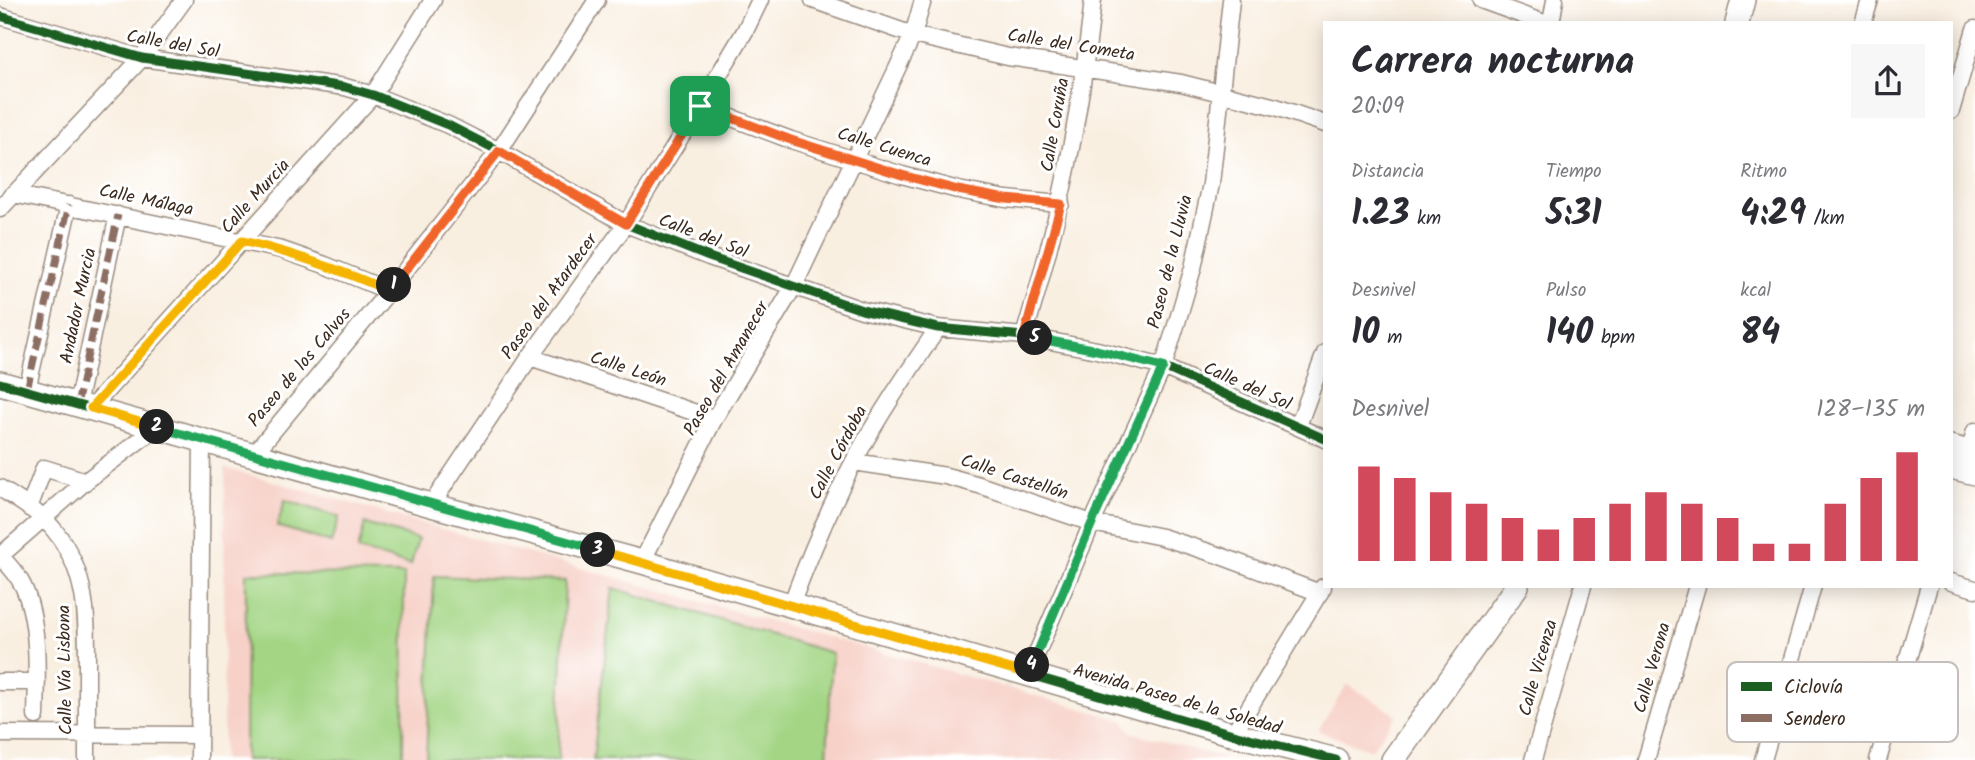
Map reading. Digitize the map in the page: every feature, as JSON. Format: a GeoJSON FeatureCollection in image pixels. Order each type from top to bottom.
{"type":"FeatureCollection","features":[{"type":"Feature","properties":{"kind":"street"},"geometry":{"type":"LineString","coordinates":[[0,209],[142,58],[184,0]]}},
{"type":"Feature","properties":{"kind":"street","name":"Calle Murcia"},"geometry":{"type":"LineString","coordinates":[[84,407],[242,241],[373,95],[433,0]]}},
{"type":"Feature","properties":{"kind":"street","name":"Paseo de los Calvos"},"geometry":{"type":"LineString","coordinates":[[254,454],[389,291],[499,151],[597,0]]}},
{"type":"Feature","properties":{"kind":"street","name":"Paseo del Atardecer"},"geometry":{"type":"LineString","coordinates":[[430,505],[530,357],[626,224],[745,31],[760,0]]}},
{"type":"Feature","properties":{"kind":"street","name":"Calle del Cometa"},"geometry":{"type":"LineString","coordinates":[[813,0],[913,35],[1007,57],[1181,83],[1222,92],[1323,123]]}},
{"type":"Feature","properties":{"kind":"street","name":"Paseo del Amanecer"},"geometry":{"type":"LineString","coordinates":[[642,562],[714,419],[793,286],[913,35],[923,0]]}},
{"type":"Feature","properties":{"kind":"street","name":"Calle Coruña"},"geometry":{"type":"LineString","coordinates":[[1024,336],[1061,204],[1075,137],[1086,70],[1093,0]]}},
{"type":"Feature","properties":{"kind":"street","name":"Paseo de la Lluvia"},"geometry":{"type":"LineString","coordinates":[[1028,674],[1092,523],[1163,367],[1196,256],[1211,184],[1231,0]]}},
{"type":"Feature","properties":{"kind":"street"},"geometry":{"type":"LineString","coordinates":[[1481,0],[1539,21]]}},
{"type":"Feature","properties":{"kind":"street"},"geometry":{"type":"LineString","coordinates":[[1551,21],[1555,0]]}},
{"type":"Feature","properties":{"kind":"street"},"geometry":{"type":"LineString","coordinates":[[1738,21],[1743,0]]}},
{"type":"Feature","properties":{"kind":"street"},"geometry":{"type":"LineString","coordinates":[[1864,21],[1870,0]]}},
{"type":"Feature","properties":{"kind":"street","name":"Calle del Sol"},"geometry":{"type":"LineString","coordinates":[[3,22],[142,58],[345,87],[373,95],[448,125],[499,151],[626,224],[709,257],[862,310],[938,328],[1024,336],[1097,350],[1163,367],[1323,438]]}},
{"type":"Feature","properties":{"kind":"street"},"geometry":{"type":"LineString","coordinates":[[1953,104],[1975,29]]}},
{"type":"Feature","properties":{"kind":"street","name":"Calle Cuenca"},"geometry":{"type":"LineString","coordinates":[[700,106],[791,140],[902,175],[1006,199],[1061,204]]}},
{"type":"Feature","properties":{"kind":"street","name":"Calle Málaga"},"geometry":{"type":"LineString","coordinates":[[13,194],[282,250],[389,291]]}},
{"type":"Feature","properties":{"kind":"street"},"geometry":{"type":"LineString","coordinates":[[27,390],[69,205]]}},
{"type":"Feature","properties":{"kind":"street","name":"Andador Murcia"},"geometry":{"type":"LineString","coordinates":[[84,407],[118,215]]}},
{"type":"Feature","properties":{"kind":"street","name":"Calle Córdoba"},"geometry":{"type":"LineString","coordinates":[[791,605],[830,509],[853,462],[893,393],[938,328]]}},
{"type":"Feature","properties":{"kind":"street","name":"Calle León"},"geometry":{"type":"LineString","coordinates":[[530,357],[714,419]]}},
{"type":"Feature","properties":{"kind":"street"},"geometry":{"type":"LineString","coordinates":[[1298,426],[1323,358]]}},
{"type":"Feature","properties":{"kind":"street","name":"Avenida Paseo de la Soledad"},"geometry":{"type":"LineString","coordinates":[[0,383],[642,562],[1233,734],[1336,760]]}},
{"type":"Feature","properties":{"kind":"street"},"geometry":{"type":"LineString","coordinates":[[36,716],[37,682],[32,614],[23,586],[0,556],[86,481],[158,427]]}},
{"type":"Feature","properties":{"kind":"street"},"geometry":{"type":"LineString","coordinates":[[199,760],[202,439]]}},
{"type":"Feature","properties":{"kind":"street","name":"Calle Castellón"},"geometry":{"type":"LineString","coordinates":[[853,462],[946,476],[1092,523],[1162,537],[1322,589]]}},
{"type":"Feature","properties":{"kind":"street"},"geometry":{"type":"LineString","coordinates":[[29,508],[44,468],[86,481]]}},
{"type":"Feature","properties":{"kind":"street","name":"Calle Vía Lisbona"},"geometry":{"type":"LineString","coordinates":[[0,488],[43,519],[66,546],[80,578],[87,608],[87,760]]}},
{"type":"Feature","properties":{"kind":"street"},"geometry":{"type":"LineString","coordinates":[[1953,583],[1975,589]]}},
{"type":"Feature","properties":{"kind":"street"},"geometry":{"type":"LineString","coordinates":[[1393,760],[1516,588]]}},
{"type":"Feature","properties":{"kind":"street","name":"Calle Vicenza"},"geometry":{"type":"LineString","coordinates":[[1533,760],[1582,588]]}},
{"type":"Feature","properties":{"kind":"street","name":"Calle Verona"},"geometry":{"type":"LineString","coordinates":[[1646,760],[1696,588]]}},
{"type":"Feature","properties":{"kind":"street"},"geometry":{"type":"LineString","coordinates":[[1792,662],[1813,588]]}},
{"type":"Feature","properties":{"kind":"street"},"geometry":{"type":"LineString","coordinates":[[1907,662],[1928,588]]}},
{"type":"Feature","properties":{"kind":"street"},"geometry":{"type":"LineString","coordinates":[[1233,734],[1322,589]]}},
{"type":"Feature","properties":{"kind":"street"},"geometry":{"type":"LineString","coordinates":[[0,682],[37,682]]}},
{"type":"Feature","properties":{"kind":"street"},"geometry":{"type":"LineString","coordinates":[[0,734],[199,735]]}},
{"type":"Feature","properties":{"kind":"street"},"geometry":{"type":"LineString","coordinates":[[1763,760],[1768,742]]}},
{"type":"Feature","properties":{"kind":"street"},"geometry":{"type":"LineString","coordinates":[[1878,760],[1883,742]]}},
{"type":"Feature","properties":{"kind":"shaded area"},"geometry":{"type":"Polygon","coordinates":[[[225,468],[1115,718],[1124,721],[1131,732],[1229,760],[223,760],[225,468]]]}},
{"type":"Feature","properties":{"kind":"shaded area"},"geometry":{"type":"Polygon","coordinates":[[[1347,684],[1397,715],[1371,750],[1318,731],[1347,684]]]}},
{"type":"Feature","properties":{"kind":"green space"},"geometry":{"type":"Polygon","coordinates":[[[285,500],[339,517],[331,543],[277,526],[285,500]]]}},
{"type":"Feature","properties":{"kind":"green space"},"geometry":{"type":"Polygon","coordinates":[[[365,524],[418,539],[411,565],[358,550],[365,524]]]}},
{"type":"Feature","properties":{"kind":"green space"},"geometry":{"type":"Polygon","coordinates":[[[246,573],[404,574],[403,760],[245,760],[246,573]]]}},
{"type":"Feature","properties":{"kind":"green space"},"geometry":{"type":"Polygon","coordinates":[[[434,576],[565,581],[558,760],[426,760],[434,576]]]}},
{"type":"Feature","properties":{"kind":"green space"},"geometry":{"type":"Polygon","coordinates":[[[613,588],[832,653],[827,760],[593,760],[613,588]]]}},
{"type":"Feature","properties":{"kind":"marked path"},"geometry":{"type":"LineString","coordinates":[[27,390],[69,205]]}},
{"type":"Feature","properties":{"kind":"marked path"},"geometry":{"type":"LineString","coordinates":[[77,405],[118,215]]}},
{"type":"Feature","properties":{"kind":"cycle path"},"geometry":{"type":"LineString","coordinates":[[0,16],[142,58],[345,87],[373,95],[448,125],[499,151],[626,224],[709,257],[862,310],[938,328],[1024,336],[1097,350],[1163,367],[1323,438]]}},
{"type":"Feature","properties":{"kind":"cycle path"},"geometry":{"type":"LineString","coordinates":[[0,383],[642,562],[1233,734],[1336,760]]}},
{"type":"Feature","properties":{"kind":"route"},"geometry":{"type":"LineString","coordinates":[[700,106],[791,140],[902,175],[1006,199],[1061,204],[1024,336],[1097,350],[1163,367],[1092,523],[1028,674],[642,562],[430,505],[91,408],[242,241],[282,250],[389,291],[499,151],[626,224],[700,106]]}}]}
